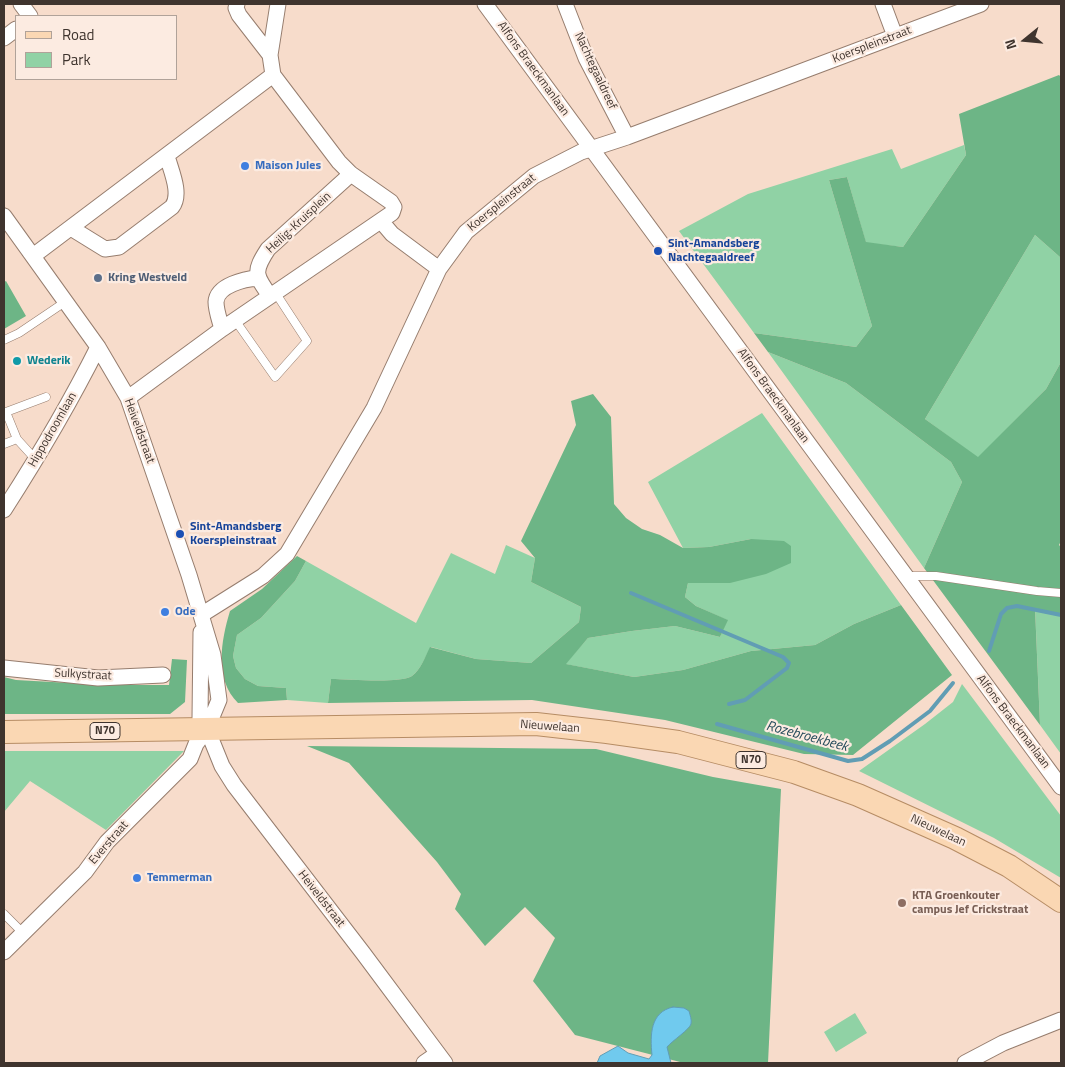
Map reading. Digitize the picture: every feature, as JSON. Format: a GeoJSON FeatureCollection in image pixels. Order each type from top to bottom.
{"type":"FeatureCollection","features":[{"type":"Feature","properties":{"kind":"main road","name":"Nieuwelaan"},"geometry":{"type":"LineString","coordinates":[[4,732],[536,724],[678,742],[794,772],[858,795],[968,845],[1009,866],[1061,901]]}},
{"type":"Feature","properties":{"kind":"street"},"geometry":{"type":"LineString","coordinates":[[22,4],[29,15]]}},
{"type":"Feature","properties":{"kind":"street"},"geometry":{"type":"LineString","coordinates":[[237,4],[236,8],[239,15],[270,55]]}},
{"type":"Feature","properties":{"kind":"street"},"geometry":{"type":"LineString","coordinates":[[128,398],[222,329],[392,213],[394,207],[391,202],[351,174],[339,162],[273,75],[270,55],[278,4]]}},
{"type":"Feature","properties":{"kind":"street","name":"Alfons Braeckmanlaan"},"geometry":{"type":"LineString","coordinates":[[485,4],[1061,787]]}},
{"type":"Feature","properties":{"kind":"street","name":"Nachtegaaldreef"},"geometry":{"type":"LineString","coordinates":[[565,4],[586,58],[627,137]]}},
{"type":"Feature","properties":{"kind":"street"},"geometry":{"type":"LineString","coordinates":[[882,4],[895,36]]}},
{"type":"Feature","properties":{"kind":"street","name":"Koerspleinstraat"},"geometry":{"type":"LineString","coordinates":[[201,615],[263,576],[287,554],[374,408],[439,269],[466,232],[534,176],[590,148],[627,137],[981,4]]}},
{"type":"Feature","properties":{"kind":"street"},"geometry":{"type":"LineString","coordinates":[[4,38],[15,30]]}},
{"type":"Feature","properties":{"kind":"street"},"geometry":{"type":"LineString","coordinates":[[33,256],[273,75]]}},
{"type":"Feature","properties":{"kind":"street"},"geometry":{"type":"LineString","coordinates":[[71,228],[105,249],[119,247],[176,202],[177,194],[167,156]]}},
{"type":"Feature","properties":{"kind":"street","name":"Heilig-Kruisplein"},"geometry":{"type":"LineString","coordinates":[[258,278],[259,264],[268,249],[351,174]]}},
{"type":"Feature","properties":{"kind":"street","name":"Heiveldstraat"},"geometry":{"type":"LineString","coordinates":[[4,216],[98,347],[128,398],[186,566],[212,655],[219,700],[207,730],[222,766],[234,785],[364,953],[441,1059]]}},
{"type":"Feature","properties":{"kind":"street"},"geometry":{"type":"LineString","coordinates":[[381,221],[392,234],[439,269]]}},
{"type":"Feature","properties":{"kind":"street"},"geometry":{"type":"LineString","coordinates":[[222,329],[216,302],[218,296],[237,281],[258,278],[272,294]]}},
{"type":"Feature","properties":{"kind":"street","name":"Hippodroomlaan"},"geometry":{"type":"LineString","coordinates":[[4,510],[36,460],[82,381],[98,347]]}},
{"type":"Feature","properties":{"kind":"street","name":"Sulkystraat"},"geometry":{"type":"LineString","coordinates":[[4,668],[98,678],[163,674]]}},
{"type":"Feature","properties":{"kind":"street","name":"Everstraat"},"geometry":{"type":"LineString","coordinates":[[4,952],[85,872],[106,842],[190,759],[196,744],[207,730]]}},
{"type":"Feature","properties":{"kind":"street"},"geometry":{"type":"LineString","coordinates":[[965,1063],[1003,1043],[1061,1020]]}},
{"type":"Feature","properties":{"kind":"street"},"geometry":{"type":"LineString","coordinates":[[424,1063],[441,1059]]}},
{"type":"Feature","properties":{"kind":"lane"},"geometry":{"type":"LineString","coordinates":[[235,320],[275,377],[307,342],[272,294]]}},
{"type":"Feature","properties":{"kind":"lane"},"geometry":{"type":"LineString","coordinates":[[4,340],[19,333],[65,302]]}},
{"type":"Feature","properties":{"kind":"lane"},"geometry":{"type":"LineString","coordinates":[[36,460],[17,439],[5,413],[46,397]]}},
{"type":"Feature","properties":{"kind":"lane"},"geometry":{"type":"LineString","coordinates":[[4,444],[17,439]]}},
{"type":"Feature","properties":{"kind":"lane"},"geometry":{"type":"LineString","coordinates":[[906,576],[936,576],[1061,593]]}},
{"type":"Feature","properties":{"kind":"lane"},"geometry":{"type":"LineString","coordinates":[[4,914],[23,933]]}},
{"type":"Feature","properties":{"kind":"green space"},"geometry":{"type":"Polygon","coordinates":[[[1059,75],[1061,77],[1061,258],[1035,235],[925,419],[978,457],[1046,389],[1061,362],[1061,541],[1059,545],[1061,547],[1061,615],[1035,608],[1040,725],[924,568],[962,482],[951,462],[846,383],[768,352],[754,333],[856,347],[872,326],[829,180],[847,177],[866,242],[903,247],[966,155],[959,114],[1059,75]]]}},
{"type":"Feature","properties":{"kind":"green space"},"geometry":{"type":"Polygon","coordinates":[[[964,145],[966,155],[903,247],[866,243],[847,177],[829,180],[872,326],[856,347],[754,333],[679,231],[748,194],[892,149],[901,169],[964,145]]]}},
{"type":"Feature","properties":{"kind":"green space"},"geometry":{"type":"Polygon","coordinates":[[[1035,235],[1061,258],[1061,362],[1046,389],[978,458],[925,419],[1035,235]]]}},
{"type":"Feature","properties":{"kind":"green space"},"geometry":{"type":"Polygon","coordinates":[[[6,281],[26,316],[4,329],[4,282],[6,281]]]}},
{"type":"Feature","properties":{"kind":"green space"},"geometry":{"type":"Polygon","coordinates":[[[768,352],[846,383],[951,462],[962,482],[924,568],[768,352]]]}},
{"type":"Feature","properties":{"kind":"green space"},"geometry":{"type":"Polygon","coordinates":[[[593,394],[611,417],[614,504],[626,518],[642,529],[660,535],[683,548],[709,547],[751,539],[784,541],[791,546],[791,563],[766,574],[730,583],[688,583],[685,597],[696,606],[728,620],[720,637],[675,626],[588,638],[566,664],[634,677],[683,670],[751,651],[815,645],[854,624],[901,605],[952,675],[853,755],[804,754],[665,720],[532,700],[328,703],[331,679],[396,680],[412,676],[418,670],[430,647],[476,659],[531,663],[579,622],[581,607],[531,582],[535,558],[521,541],[576,425],[571,401],[593,394]]]}},
{"type":"Feature","properties":{"kind":"green space"},"geometry":{"type":"Polygon","coordinates":[[[762,413],[901,605],[854,624],[815,645],[751,651],[683,670],[634,677],[565,664],[588,638],[675,626],[720,637],[727,620],[696,606],[685,597],[688,583],[730,583],[751,539],[709,547],[683,548],[648,482],[762,413]]]}},
{"type":"Feature","properties":{"kind":"green space"},"geometry":{"type":"Polygon","coordinates":[[[506,545],[535,558],[531,582],[581,607],[579,622],[531,663],[476,659],[431,647],[423,663],[412,676],[396,680],[331,679],[328,703],[287,700],[286,688],[258,686],[245,679],[236,668],[233,656],[237,635],[261,618],[295,581],[306,561],[416,623],[451,553],[495,574],[506,545]]]}},
{"type":"Feature","properties":{"kind":"green space"},"geometry":{"type":"Polygon","coordinates":[[[297,556],[306,561],[295,581],[261,618],[237,635],[233,656],[236,668],[245,679],[258,686],[286,688],[287,700],[238,703],[225,683],[223,671],[222,647],[230,611],[262,589],[297,556]]]}},
{"type":"Feature","properties":{"kind":"green space"},"geometry":{"type":"Polygon","coordinates":[[[1035,607],[1061,615],[1061,754],[1040,725],[1035,607]]]}},
{"type":"Feature","properties":{"kind":"green space"},"geometry":{"type":"Polygon","coordinates":[[[172,659],[187,660],[185,702],[170,714],[4,714],[4,677],[16,680],[106,685],[169,685],[172,659]]]}},
{"type":"Feature","properties":{"kind":"green space"},"geometry":{"type":"Polygon","coordinates":[[[962,684],[1061,816],[1061,878],[994,838],[859,771],[953,702],[962,684]]]}},
{"type":"Feature","properties":{"kind":"green space"},"geometry":{"type":"Polygon","coordinates":[[[307,746],[596,749],[713,777],[781,789],[768,1063],[684,1063],[575,1035],[533,981],[555,938],[525,907],[485,946],[455,909],[461,894],[437,862],[349,763],[307,746]]]}},
{"type":"Feature","properties":{"kind":"green space"},"geometry":{"type":"Polygon","coordinates":[[[4,751],[184,751],[106,830],[30,781],[4,812],[4,751]]]}},
{"type":"Feature","properties":{"kind":"green space"},"geometry":{"type":"Polygon","coordinates":[[[855,1013],[867,1033],[836,1052],[824,1032],[855,1013]]]}},
{"type":"Feature","properties":{"kind":"water"},"geometry":{"type":"Polygon","coordinates":[[[673,1007],[684,1008],[689,1011],[691,1022],[688,1029],[667,1047],[671,1063],[597,1063],[600,1056],[618,1046],[628,1053],[649,1059],[652,1055],[653,1025],[660,1014],[673,1007]]]}},
{"type":"Feature","properties":{"kind":"waterway","name":"Rozebroekbeek"},"geometry":{"type":"LineString","coordinates":[[631,593],[783,657],[789,663],[787,668],[745,700],[729,704]]}},
{"type":"Feature","properties":{"kind":"waterway","name":"Rozebroekbeek"},"geometry":{"type":"LineString","coordinates":[[989,651],[1001,614],[1007,608],[1017,606],[1061,615]]}},
{"type":"Feature","properties":{"kind":"waterway","name":"Rozebroekbeek"},"geometry":{"type":"LineString","coordinates":[[717,724],[848,761],[862,759],[930,711],[953,683]]}},
{"type":"Feature","properties":{"kind":"place","name":"Maison Jules"},"geometry":{"type":"Point","coordinates":[245,166]}},
{"type":"Feature","properties":{"kind":"place","name":"Sint-Amandsberg Nachtegaaldreef"},"geometry":{"type":"Point","coordinates":[658,251]}},
{"type":"Feature","properties":{"kind":"place","name":"Kring Westveld"},"geometry":{"type":"Point","coordinates":[98,278]}},
{"type":"Feature","properties":{"kind":"place","name":"Wederik"},"geometry":{"type":"Point","coordinates":[17,361]}},
{"type":"Feature","properties":{"kind":"place","name":"Sint-Amandsberg Koerspleinstraat"},"geometry":{"type":"Point","coordinates":[180,534]}},
{"type":"Feature","properties":{"kind":"place","name":"Ode"},"geometry":{"type":"Point","coordinates":[165,612]}},
{"type":"Feature","properties":{"kind":"place","name":"Temmerman"},"geometry":{"type":"Point","coordinates":[137,878]}},
{"type":"Feature","properties":{"kind":"place","name":"KTA Groenkouter campus Jef Crickstraat"},"geometry":{"type":"Point","coordinates":[902,903]}}]}
